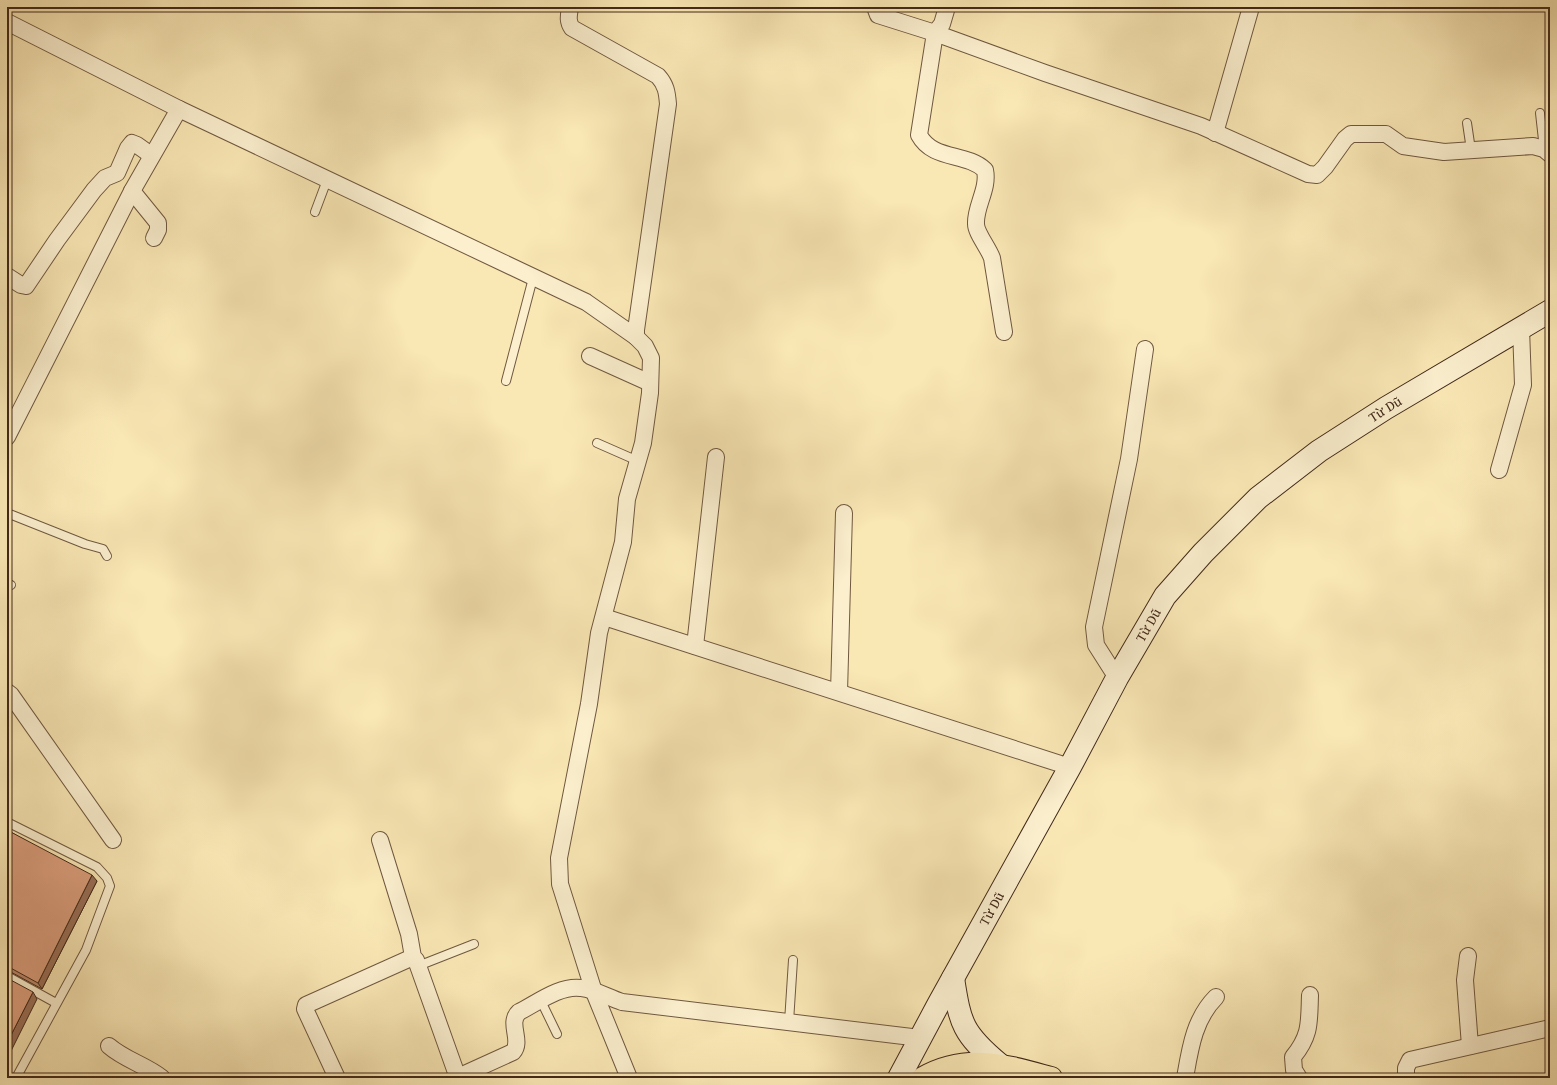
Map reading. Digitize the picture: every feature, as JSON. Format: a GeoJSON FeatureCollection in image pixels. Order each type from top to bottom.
{"type":"FeatureCollection","features":[{"type":"Feature","properties":{"kind":"highway"},"geometry":{"type":"LineString","coordinates":[[923,1078],[939,1069],[959,1064],[999,1064],[1051,1078]]}},
{"type":"Feature","properties":{"kind":"main road","name":"Từ Dũ"},"geometry":{"type":"LineString","coordinates":[[899,1078],[1070,767],[1117,678],[1165,596],[1203,553],[1258,498],[1319,451],[1386,408],[1550,311]]}},
{"type":"Feature","properties":{"kind":"main road"},"geometry":{"type":"LineString","coordinates":[[953,978],[963,1024],[975,1044],[999,1064]]}},
{"type":"Feature","properties":{"kind":"street"},"geometry":{"type":"LineString","coordinates":[[570,7],[568,18],[572,28],[658,76],[664,82],[667,90],[668,104],[636,329]]}},
{"type":"Feature","properties":{"kind":"street"},"geometry":{"type":"LineString","coordinates":[[875,7],[878,15],[935,33],[1044,73],[1215,132],[1308,174],[1317,175],[1325,167],[1345,139],[1351,134],[1386,134],[1403,146],[1444,152],[1533,146],[1547,151]]}},
{"type":"Feature","properties":{"kind":"street"},"geometry":{"type":"LineString","coordinates":[[947,7],[942,24],[935,33],[920,135],[927,146],[939,153],[970,161],[985,170],[984,190],[976,223],[978,234],[987,246],[992,258],[1004,332]]}},
{"type":"Feature","properties":{"kind":"street"},"geometry":{"type":"LineString","coordinates":[[1215,132],[1251,7]]}},
{"type":"Feature","properties":{"kind":"street"},"geometry":{"type":"LineString","coordinates":[[7,22],[172,106],[586,302],[636,329],[651,358],[650,383],[643,443],[627,499],[620,556],[599,633],[589,704],[559,858],[558,874],[594,992],[629,1078]]}},
{"type":"Feature","properties":{"kind":"street"},"geometry":{"type":"LineString","coordinates":[[7,437],[132,191],[152,155],[172,106]]}},
{"type":"Feature","properties":{"kind":"street"},"geometry":{"type":"LineString","coordinates":[[7,276],[21,285],[26,286],[56,240],[94,190],[105,178],[117,173],[128,148],[132,143],[152,155]]}},
{"type":"Feature","properties":{"kind":"street"},"geometry":{"type":"LineString","coordinates":[[132,191],[158,223],[158,230],[154,238]]}},
{"type":"Feature","properties":{"kind":"street"},"geometry":{"type":"LineString","coordinates":[[1499,470],[1523,385],[1521,328]]}},
{"type":"Feature","properties":{"kind":"street"},"geometry":{"type":"LineString","coordinates":[[1117,678],[1096,645],[1094,626],[1128,459],[1145,349]]}},
{"type":"Feature","properties":{"kind":"street"},"geometry":{"type":"LineString","coordinates":[[590,356],[650,383]]}},
{"type":"Feature","properties":{"kind":"street"},"geometry":{"type":"LineString","coordinates":[[694,646],[716,457]]}},
{"type":"Feature","properties":{"kind":"street"},"geometry":{"type":"LineString","coordinates":[[839,692],[844,513]]}},
{"type":"Feature","properties":{"kind":"street"},"geometry":{"type":"LineString","coordinates":[[604,617],[1070,767]]}},
{"type":"Feature","properties":{"kind":"street"},"geometry":{"type":"LineString","coordinates":[[7,692],[11,695],[113,840]]}},
{"type":"Feature","properties":{"kind":"street"},"geometry":{"type":"LineString","coordinates":[[380,840],[409,934],[415,962],[458,1077],[513,1052],[516,1049],[515,1016],[519,1012],[564,989],[574,987],[583,988],[622,1002],[920,1038]]}},
{"type":"Feature","properties":{"kind":"street"},"geometry":{"type":"LineString","coordinates":[[1468,956],[1465,980],[1470,1046]]}},
{"type":"Feature","properties":{"kind":"street"},"geometry":{"type":"LineString","coordinates":[[337,1078],[305,1009],[306,1005],[415,962]]}},
{"type":"Feature","properties":{"kind":"street"},"geometry":{"type":"LineString","coordinates":[[1299,1078],[1294,1070],[1293,1057],[1302,1046],[1308,1032],[1310,995]]}},
{"type":"Feature","properties":{"kind":"street"},"geometry":{"type":"LineString","coordinates":[[1185,1078],[1190,1046],[1197,1025],[1206,1006],[1216,997]]}},
{"type":"Feature","properties":{"kind":"street"},"geometry":{"type":"LineString","coordinates":[[1406,1078],[1406,1068],[1410,1060],[1550,1028]]}},
{"type":"Feature","properties":{"kind":"street"},"geometry":{"type":"LineString","coordinates":[[109,1046],[117,1053],[153,1070],[162,1078]]}},
{"type":"Feature","properties":{"kind":"lane"},"geometry":{"type":"LineString","coordinates":[[1540,112],[1547,151]]}},
{"type":"Feature","properties":{"kind":"lane"},"geometry":{"type":"LineString","coordinates":[[1468,123],[1471,150]]}},
{"type":"Feature","properties":{"kind":"lane"},"geometry":{"type":"LineString","coordinates":[[315,212],[327,180]]}},
{"type":"Feature","properties":{"kind":"lane"},"geometry":{"type":"LineString","coordinates":[[506,381],[533,278]]}},
{"type":"Feature","properties":{"kind":"lane"},"geometry":{"type":"LineString","coordinates":[[597,443],[638,461]]}},
{"type":"Feature","properties":{"kind":"lane"},"geometry":{"type":"LineString","coordinates":[[7,513],[86,544],[104,549],[107,556]]}},
{"type":"Feature","properties":{"kind":"lane"},"geometry":{"type":"LineString","coordinates":[[7,822],[97,867],[107,878],[110,886],[86,950],[16,1078]]}},
{"type":"Feature","properties":{"kind":"lane"},"geometry":{"type":"LineString","coordinates":[[415,962],[474,944]]}},
{"type":"Feature","properties":{"kind":"lane"},"geometry":{"type":"LineString","coordinates":[[789,1022],[793,960]]}},
{"type":"Feature","properties":{"kind":"lane"},"geometry":{"type":"LineString","coordinates":[[7,976],[56,1003]]}},
{"type":"Feature","properties":{"kind":"lane"},"geometry":{"type":"LineString","coordinates":[[541,1001],[557,1034]]}},
{"type":"Feature","properties":{"kind":"building"},"geometry":{"type":"Polygon","coordinates":[[[7,830],[92,875],[38,983],[7,966],[7,830]]]}},
{"type":"Feature","properties":{"kind":"building"},"geometry":{"type":"Polygon","coordinates":[[[7,978],[33,992],[7,1043],[7,978]]]}}]}
